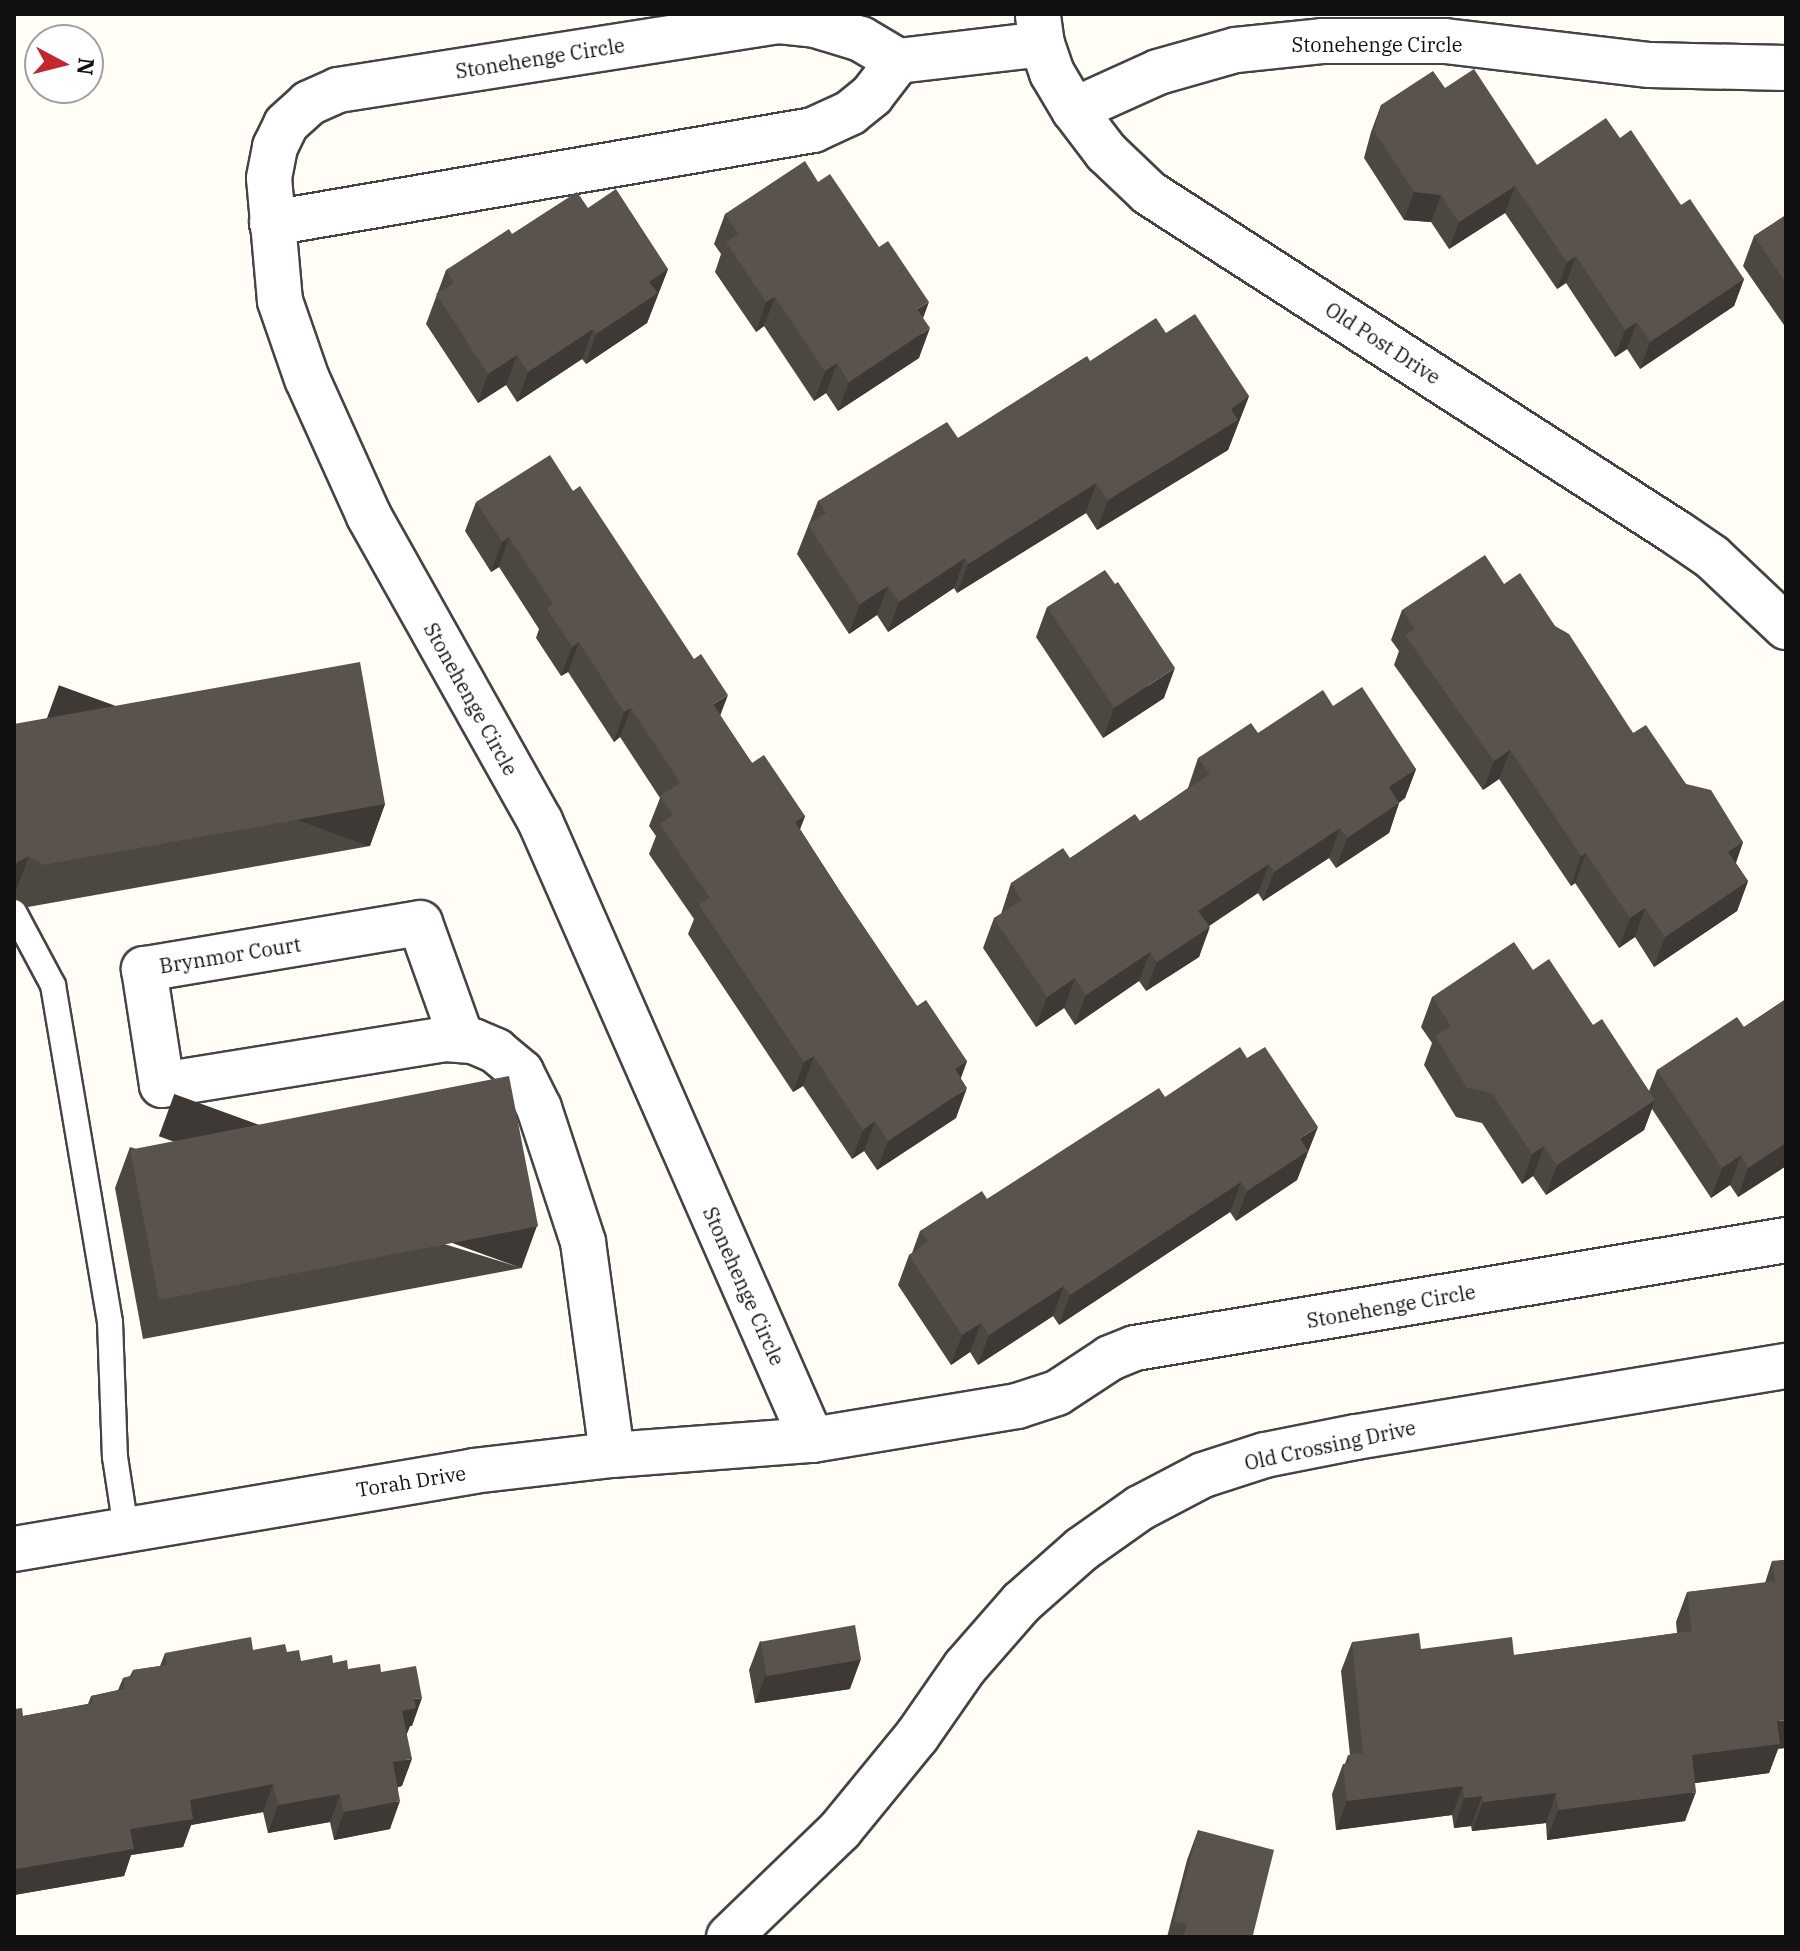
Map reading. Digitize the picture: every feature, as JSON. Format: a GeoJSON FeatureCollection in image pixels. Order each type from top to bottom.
{"type":"FeatureCollection","features":[{"type":"Feature","properties":{"kind":"street","name":"Stonehenge Circle"},"geometry":{"type":"LineString","coordinates":[[898,61],[861,39],[815,25],[779,21],[338,90],[309,103],[286,124],[275,147],[269,178],[280,301],[307,379],[369,516],[540,821],[812,1440],[1017,1406],[1057,1393],[1110,1358],[1135,1348],[1786,1240]]}},
{"type":"Feature","properties":{"kind":"street"},"geometry":{"type":"LineString","coordinates":[[272,223],[813,130],[861,104],[898,61],[1040,29]]}},
{"type":"Feature","properties":{"kind":"street","name":"Old Post Drive"},"geometry":{"type":"LineString","coordinates":[[1040,29],[1052,73],[1074,110],[1106,152],[1149,193],[1677,533],[1712,557],[1786,627]]}},
{"type":"Feature","properties":{"kind":"street","name":"Stonehenge Circle"},"geometry":{"type":"LineString","coordinates":[[1074,110],[1158,72],[1223,54],[1322,41],[1445,41],[1650,65],[1786,68]]}},
{"type":"Feature","properties":{"kind":"street","name":"Brynmor Court"},"geometry":{"type":"LineString","coordinates":[[462,1040],[420,923],[144,969],[162,1085],[445,1039],[462,1040],[496,1051],[521,1072],[539,1108],[583,1242],[612,1455]]}},
{"type":"Feature","properties":{"kind":"street","name":"Old Crossing Drive"},"geometry":{"type":"LineString","coordinates":[[729,1937],[781,1892],[840,1830],[917,1736],[965,1667],[1022,1602],[1082,1549],[1140,1508],[1203,1475],[1265,1455],[1786,1366]]}},
{"type":"Feature","properties":{"kind":"street","name":"Torah Drive"},"geometry":{"type":"LineString","coordinates":[[14,1549],[473,1471],[612,1455],[812,1440]]}},
{"type":"Feature","properties":{"kind":"lane"},"geometry":{"type":"LineString","coordinates":[[14,912],[53,985],[110,1322],[115,1457],[126,1529]]}},
{"type":"Feature","properties":{"kind":"building"},"geometry":{"type":"Polygon","coordinates":[[[1474,69],[1537,165],[1606,118],[1620,138],[1631,130],[1681,205],[1690,199],[1744,279],[1650,342],[1637,322],[1625,330],[1576,256],[1567,262],[1515,186],[1459,222],[1441,195],[1414,192],[1374,131],[1381,105],[1433,71],[1445,88],[1474,69]]]}},
{"type":"Feature","properties":{"kind":"building"},"geometry":{"type":"Polygon","coordinates":[[[805,161],[818,182],[830,174],[879,247],[888,241],[929,302],[917,309],[930,328],[849,382],[837,363],[825,371],[775,297],[766,302],[726,242],[738,234],[725,214],[805,161]]]}},
{"type":"Feature","properties":{"kind":"building"},"geometry":{"type":"Polygon","coordinates":[[[616,189],[668,269],[649,282],[658,293],[596,334],[593,329],[528,372],[517,355],[488,374],[436,294],[454,283],[446,270],[509,229],[512,234],[577,192],[588,208],[616,189]]]}},
{"type":"Feature","properties":{"kind":"building"},"geometry":{"type":"Polygon","coordinates":[[[1786,215],[1786,283],[1754,236],[1786,215]]]}},
{"type":"Feature","properties":{"kind":"building"},"geometry":{"type":"Polygon","coordinates":[[[1195,314],[1249,396],[1231,409],[1238,420],[1108,500],[1096,483],[968,564],[965,558],[899,602],[888,586],[860,604],[808,525],[826,513],[818,501],[947,422],[958,438],[1087,356],[1090,361],[1156,318],[1166,333],[1195,314]]]}},
{"type":"Feature","properties":{"kind":"building"},"geometry":{"type":"Polygon","coordinates":[[[550,455],[573,491],[580,486],[694,659],[701,654],[728,695],[713,704],[752,763],[764,755],[805,816],[795,822],[843,896],[917,1006],[926,1000],[967,1061],[955,1069],[967,1088],[888,1141],[875,1121],[863,1130],[814,1056],[804,1062],[699,905],[710,898],[660,824],[673,815],[660,796],[680,783],[631,708],[624,712],[579,642],[572,647],[547,609],[553,604],[509,537],[502,542],[476,502],[550,455]]]}},
{"type":"Feature","properties":{"kind":"building"},"geometry":{"type":"Polygon","coordinates":[[[1485,555],[1504,584],[1520,573],[1555,626],[1569,634],[1633,733],[1646,725],[1686,784],[1711,790],[1743,842],[1728,852],[1748,881],[1665,937],[1645,908],[1630,918],[1586,853],[1581,856],[1510,750],[1494,761],[1405,635],[1415,629],[1402,610],[1485,555]]]}},
{"type":"Feature","properties":{"kind":"building"},"geometry":{"type":"Polygon","coordinates":[[[1105,570],[1115,584],[1118,582],[1175,668],[1114,708],[1047,607],[1105,570]]]}},
{"type":"Feature","properties":{"kind":"building"},"geometry":{"type":"Polygon","coordinates":[[[360,662],[385,804],[43,865],[29,856],[17,862],[14,870],[14,724],[360,662]]]}},
{"type":"Feature","properties":{"kind":"building"},"geometry":{"type":"Polygon","coordinates":[[[1362,687],[1416,769],[1389,787],[1399,803],[1347,838],[1340,828],[1274,872],[1269,864],[1198,911],[1210,927],[1157,962],[1150,952],[1086,995],[1075,978],[1047,997],[994,918],[1022,900],[1011,883],[1063,848],[1070,858],[1135,814],[1140,821],[1210,774],[1198,758],[1251,723],[1258,733],[1323,690],[1333,706],[1362,687]]]}},
{"type":"Feature","properties":{"kind":"building"},"geometry":{"type":"Polygon","coordinates":[[[1514,942],[1533,970],[1549,959],[1593,1025],[1602,1019],[1655,1100],[1557,1165],[1544,1146],[1532,1154],[1492,1093],[1467,1088],[1435,1036],[1451,1026],[1432,997],[1514,942]]]}},
{"type":"Feature","properties":{"kind":"building"},"geometry":{"type":"Polygon","coordinates":[[[1786,999],[1786,1143],[1748,1168],[1741,1155],[1722,1168],[1657,1070],[1737,1017],[1744,1027],[1786,999]]]}},
{"type":"Feature","properties":{"kind":"building"},"geometry":{"type":"Polygon","coordinates":[[[1240,1047],[1247,1058],[1265,1047],[1318,1127],[1300,1138],[1308,1151],[1247,1191],[1241,1182],[1070,1295],[1064,1286],[989,1335],[981,1323],[962,1335],[909,1255],[928,1242],[920,1231],[982,1191],[987,1199],[1159,1088],[1165,1097],[1240,1047]]]}},
{"type":"Feature","properties":{"kind":"building"},"geometry":{"type":"Polygon","coordinates":[[[509,1076],[538,1226],[159,1300],[130,1150],[509,1076]]]}},
{"type":"Feature","properties":{"kind":"building"},"geometry":{"type":"Polygon","coordinates":[[[1786,1560],[1786,1720],[1777,1721],[1780,1744],[1692,1755],[1696,1792],[1558,1810],[1556,1793],[1483,1802],[1482,1796],[1464,1798],[1463,1786],[1347,1801],[1343,1764],[1349,1763],[1348,1755],[1363,1753],[1352,1642],[1419,1633],[1421,1649],[1512,1637],[1514,1655],[1692,1631],[1687,1592],[1775,1581],[1772,1561],[1786,1560]]]}},
{"type":"Feature","properties":{"kind":"building"},"geometry":{"type":"Polygon","coordinates":[[[855,1625],[861,1659],[767,1676],[760,1642],[855,1625]]]}},
{"type":"Feature","properties":{"kind":"building"},"geometry":{"type":"Polygon","coordinates":[[[251,1637],[253,1650],[285,1644],[287,1652],[299,1650],[301,1661],[332,1655],[333,1663],[347,1660],[348,1669],[380,1664],[381,1672],[416,1666],[422,1698],[414,1699],[416,1708],[402,1711],[412,1759],[393,1762],[400,1801],[344,1812],[340,1794],[278,1805],[273,1784],[190,1800],[193,1819],[130,1829],[134,1849],[16,1869],[14,1709],[22,1708],[23,1716],[93,1703],[91,1696],[125,1689],[123,1678],[133,1676],[133,1670],[167,1665],[165,1653],[251,1637]]]}},
{"type":"Feature","properties":{"kind":"building"},"geometry":{"type":"Polygon","coordinates":[[[1198,1830],[1274,1850],[1253,1935],[1259,1937],[1183,1937],[1187,1924],[1174,1922],[1198,1830]]]}}]}
